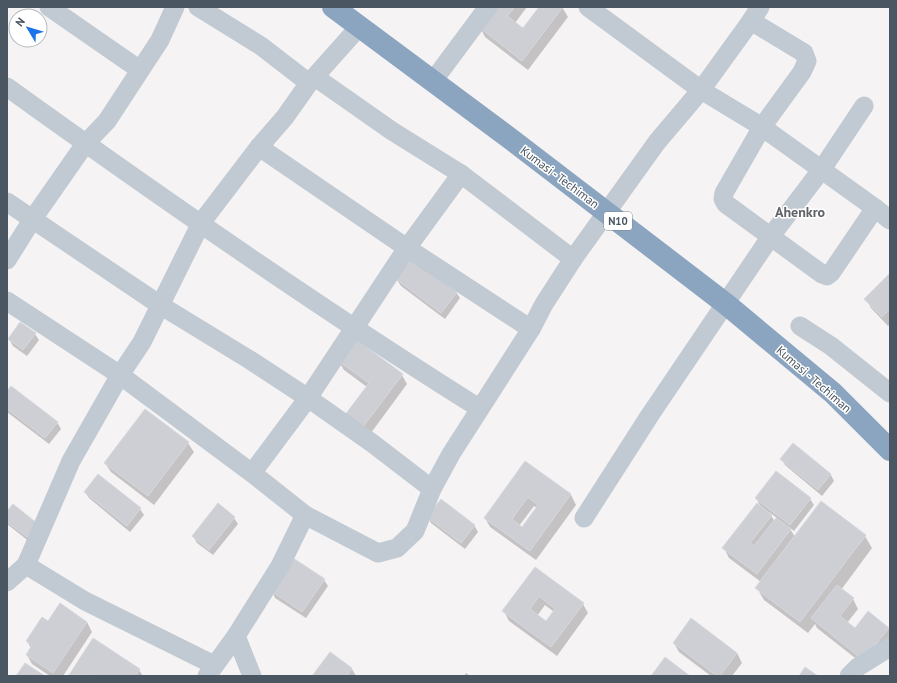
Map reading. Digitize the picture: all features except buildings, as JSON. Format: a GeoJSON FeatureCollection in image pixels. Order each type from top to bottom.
{"type":"FeatureCollection","features":[{"type":"Feature","properties":{"kind":"highway","name":"Kumasi - Techiman"},"geometry":{"type":"LineString","coordinates":[[332,7],[607,212],[726,304],[833,393],[890,450]]}},
{"type":"Feature","properties":{"kind":"street"},"geometry":{"type":"LineString","coordinates":[[49,7],[140,70]]}},
{"type":"Feature","properties":{"kind":"street"},"geometry":{"type":"LineString","coordinates":[[7,260],[32,220],[85,144],[107,121],[160,40],[175,7]]}},
{"type":"Feature","properties":{"kind":"street"},"geometry":{"type":"LineString","coordinates":[[198,7],[461,174],[573,259]]}},
{"type":"Feature","properties":{"kind":"street"},"geometry":{"type":"LineString","coordinates":[[433,81],[488,7]]}},
{"type":"Feature","properties":{"kind":"street"},"geometry":{"type":"LineString","coordinates":[[588,7],[701,90],[762,127],[822,169],[890,220]]}},
{"type":"Feature","properties":{"kind":"street"},"geometry":{"type":"LineString","coordinates":[[7,300],[120,375],[252,473],[305,515],[378,553],[397,548],[415,531],[432,489],[451,454],[479,408],[531,329],[544,304],[573,259],[657,142],[701,90],[755,14],[804,53],[807,61],[802,72],[762,127],[724,193],[723,199],[726,204],[822,274],[827,276],[831,273],[875,208]]}},
{"type":"Feature","properties":{"kind":"street"},"geometry":{"type":"LineString","coordinates":[[7,582],[26,565],[71,461],[120,375],[142,342],[201,223],[259,147],[285,117],[312,80],[359,27]]}},
{"type":"Feature","properties":{"kind":"street"},"geometry":{"type":"LineString","coordinates":[[7,87],[85,144],[201,223],[410,365],[479,408]]}},
{"type":"Feature","properties":{"kind":"street"},"geometry":{"type":"LineString","coordinates":[[584,518],[650,415],[771,236],[822,169],[864,106]]}},
{"type":"Feature","properties":{"kind":"street"},"geometry":{"type":"LineString","coordinates":[[259,147],[407,248],[531,329]]}},
{"type":"Feature","properties":{"kind":"street"},"geometry":{"type":"LineString","coordinates":[[252,473],[308,398],[407,248],[461,174]]}},
{"type":"Feature","properties":{"kind":"street"},"geometry":{"type":"LineString","coordinates":[[7,202],[160,305],[250,360],[308,398],[372,443],[432,489]]}},
{"type":"Feature","properties":{"kind":"street"},"geometry":{"type":"LineString","coordinates":[[800,326],[831,346],[890,393]]}},
{"type":"Feature","properties":{"kind":"street"},"geometry":{"type":"LineString","coordinates":[[26,565],[84,601],[210,670],[236,636],[280,566],[305,515]]}},
{"type":"Feature","properties":{"kind":"street"},"geometry":{"type":"LineString","coordinates":[[236,636],[252,676]]}},
{"type":"Feature","properties":{"kind":"street"},"geometry":{"type":"LineString","coordinates":[[849,676],[858,667],[890,647]]}},
{"type":"Feature","properties":{"kind":"district","name":"Ahenkro"},"geometry":{"type":"Point","coordinates":[800,212]}}]}
